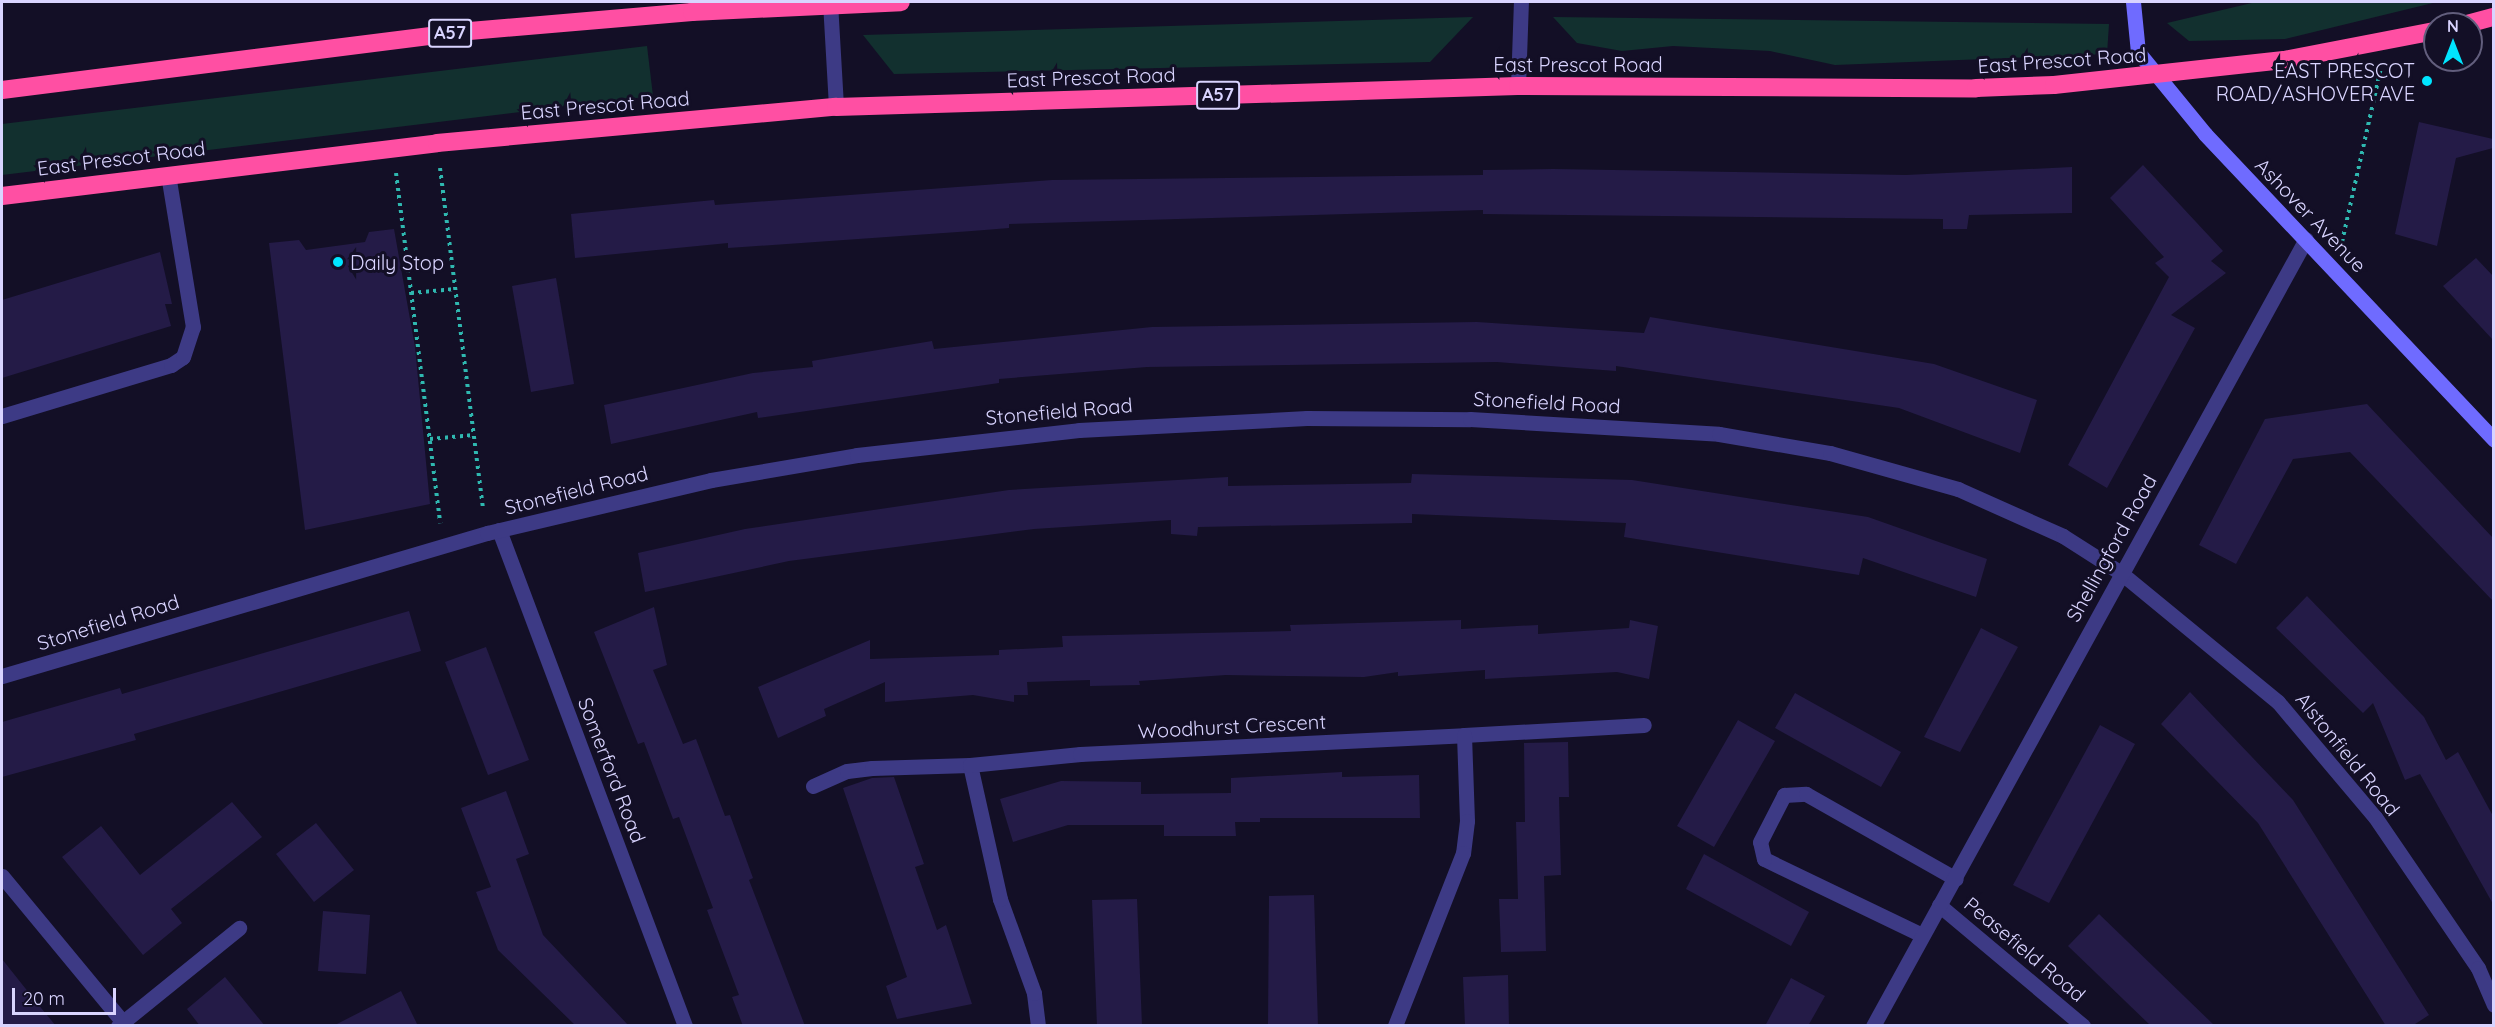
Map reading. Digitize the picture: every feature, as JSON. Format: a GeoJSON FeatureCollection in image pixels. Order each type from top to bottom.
{"type":"FeatureCollection","features":[{"type":"Feature","properties":{"kind":"highway","name":"A57"},"geometry":{"type":"LineString","coordinates":[[2,90],[458,32],[692,12],[901,2]]}},
{"type":"Feature","properties":{"kind":"highway","name":"East Prescot Road"},"geometry":{"type":"LineString","coordinates":[[2,196],[437,143],[836,107],[1518,86],[1976,88],[2160,76],[2423,34]]}},
{"type":"Feature","properties":{"kind":"street"},"geometry":{"type":"LineString","coordinates":[[1518,86],[1521,2]]}},
{"type":"Feature","properties":{"kind":"street","name":"Ashover Avenue"},"geometry":{"type":"LineString","coordinates":[[2133,2],[2138,52],[2160,76],[2205,134],[2493,440]]}},
{"type":"Feature","properties":{"kind":"street"},"geometry":{"type":"LineString","coordinates":[[830,4],[836,107]]}},
{"type":"Feature","properties":{"kind":"street"},"geometry":{"type":"LineString","coordinates":[[2,416],[171,365],[183,357],[193,327],[168,175]]}},
{"type":"Feature","properties":{"kind":"street","name":"Shellingford Road"},"geometry":{"type":"LineString","coordinates":[[1873,1026],[1939,905],[1956,879],[2121,573],[2306,239]]}},
{"type":"Feature","properties":{"kind":"street","name":"Stonefield Road"},"geometry":{"type":"LineString","coordinates":[[2,676],[443,545],[711,480],[857,454],[1018,435],[1233,420],[1470,419],[1719,434],[1852,458],[1920,476],[1998,505],[2063,536],[2121,573]]}},
{"type":"Feature","properties":{"kind":"street","name":"Somerford Road"},"geometry":{"type":"LineString","coordinates":[[493,532],[685,1026]]}},
{"type":"Feature","properties":{"kind":"street","name":"Alstonfield Road"},"geometry":{"type":"LineString","coordinates":[[2121,573],[2278,702],[2375,817],[2478,969],[2493,1005]]}},
{"type":"Feature","properties":{"kind":"street","name":"Woodhurst Crescent"},"geometry":{"type":"LineString","coordinates":[[813,786],[864,769],[970,765],[1080,754],[1644,725]]}},
{"type":"Feature","properties":{"kind":"street"},"geometry":{"type":"LineString","coordinates":[[1395,1026],[1463,853],[1467,822],[1464,735]]}},
{"type":"Feature","properties":{"kind":"street"},"geometry":{"type":"LineString","coordinates":[[970,765],[1000,899],[1035,993],[1038,1026]]}},
{"type":"Feature","properties":{"kind":"street"},"geometry":{"type":"LineString","coordinates":[[1922,936],[1764,858],[1760,842],[1784,795],[1806,794],[1956,879]]}},
{"type":"Feature","properties":{"kind":"street"},"geometry":{"type":"LineString","coordinates":[[2,876],[122,1024],[239,928]]}},
{"type":"Feature","properties":{"kind":"street","name":"Peasefield Road"},"geometry":{"type":"LineString","coordinates":[[1939,905],[2083,1026]]}},
{"type":"Feature","properties":{"kind":"path"},"geometry":{"type":"LineString","coordinates":[[2335,270],[2387,41]]}},
{"type":"Feature","properties":{"kind":"path"},"geometry":{"type":"LineString","coordinates":[[437,143],[474,435],[493,532]]}},
{"type":"Feature","properties":{"kind":"path"},"geometry":{"type":"LineString","coordinates":[[393,148],[443,545]]}},
{"type":"Feature","properties":{"kind":"path"},"geometry":{"type":"LineString","coordinates":[[411,293],[455,289]]}},
{"type":"Feature","properties":{"kind":"path"},"geometry":{"type":"LineString","coordinates":[[430,440],[474,435]]}},
{"type":"Feature","properties":{"kind":"green space"},"geometry":{"type":"Polygon","coordinates":[[[2256,2],[2437,2],[2285,39],[2189,41],[2167,23],[2256,2]]]}},
{"type":"Feature","properties":{"kind":"green space"},"geometry":{"type":"Polygon","coordinates":[[[1473,17],[1430,62],[894,74],[863,35],[1473,17]]]}},
{"type":"Feature","properties":{"kind":"green space"},"geometry":{"type":"Polygon","coordinates":[[[1553,17],[2109,24],[2107,54],[1835,65],[1770,51],[1673,46],[1622,51],[1577,43],[1553,17]]]}},
{"type":"Feature","properties":{"kind":"green space"},"geometry":{"type":"Polygon","coordinates":[[[647,46],[653,96],[2,175],[2,124],[647,46]]]}},
{"type":"Feature","properties":{"kind":"building"},"geometry":{"type":"Polygon","coordinates":[[[2419,122],[2493,139],[2493,148],[2456,158],[2437,246],[2395,234],[2419,122]]]}},
{"type":"Feature","properties":{"kind":"building"},"geometry":{"type":"Polygon","coordinates":[[[2143,165],[2223,251],[2211,261],[2226,273],[2171,315],[2195,328],[2107,488],[2068,465],[2169,277],[2155,263],[2164,257],[2110,198],[2143,165]]]}},
{"type":"Feature","properties":{"kind":"building"},"geometry":{"type":"Polygon","coordinates":[[[2072,167],[2072,213],[1969,215],[1967,229],[1943,229],[1943,219],[1483,214],[1483,210],[1009,224],[1009,228],[972,231],[728,248],[728,243],[575,258],[571,214],[714,200],[715,205],[1052,180],[1483,175],[1483,170],[1553,169],[1906,175],[2072,167]]]}},
{"type":"Feature","properties":{"kind":"building"},"geometry":{"type":"Polygon","coordinates":[[[394,229],[415,347],[430,504],[305,530],[269,243],[299,240],[306,250],[365,242],[369,232],[394,229]]]}},
{"type":"Feature","properties":{"kind":"building"},"geometry":{"type":"Polygon","coordinates":[[[160,252],[172,304],[165,304],[171,326],[2,378],[2,300],[160,252]]]}},
{"type":"Feature","properties":{"kind":"building"},"geometry":{"type":"Polygon","coordinates":[[[2476,258],[2493,276],[2493,340],[2443,286],[2476,258]]]}},
{"type":"Feature","properties":{"kind":"building"},"geometry":{"type":"Polygon","coordinates":[[[556,278],[574,384],[531,392],[512,286],[556,278]]]}},
{"type":"Feature","properties":{"kind":"building"},"geometry":{"type":"Polygon","coordinates":[[[1650,317],[1934,364],[2037,400],[2020,453],[1899,408],[1616,366],[1616,371],[1497,362],[1147,367],[999,379],[999,383],[758,418],[757,412],[611,444],[604,405],[753,373],[813,367],[812,361],[932,341],[934,349],[1152,327],[1477,322],[1644,333],[1650,317]]]}},
{"type":"Feature","properties":{"kind":"building"},"geometry":{"type":"Polygon","coordinates":[[[2367,404],[2493,538],[2493,601],[2350,452],[2293,459],[2236,564],[2199,545],[2265,419],[2367,404]]]}},
{"type":"Feature","properties":{"kind":"building"},"geometry":{"type":"Polygon","coordinates":[[[1412,474],[1632,480],[1868,517],[1987,559],[1976,597],[1863,558],[1859,575],[1624,537],[1626,523],[1412,514],[1412,523],[1198,527],[1197,536],[1171,534],[1171,520],[1034,529],[789,561],[645,592],[638,553],[745,529],[1009,490],[1228,477],[1228,486],[1411,483],[1412,474]]]}},
{"type":"Feature","properties":{"kind":"building"},"geometry":{"type":"Polygon","coordinates":[[[2307,596],[2424,717],[2446,760],[2458,752],[2493,816],[2493,904],[2420,774],[2405,780],[2373,703],[2363,713],[2276,628],[2307,596]]]}},
{"type":"Feature","properties":{"kind":"building"},"geometry":{"type":"Polygon","coordinates":[[[654,607],[667,665],[653,670],[683,744],[696,739],[725,816],[730,815],[753,878],[749,880],[805,1026],[743,1026],[732,997],[739,995],[707,910],[713,908],[679,817],[673,819],[644,742],[638,744],[594,632],[654,607]]]}},
{"type":"Feature","properties":{"kind":"building"},"geometry":{"type":"Polygon","coordinates":[[[409,611],[421,651],[134,734],[136,740],[2,777],[2,722],[120,688],[122,694],[409,611]]]}},
{"type":"Feature","properties":{"kind":"building"},"geometry":{"type":"Polygon","coordinates":[[[1461,620],[1461,629],[1538,625],[1538,634],[1629,628],[1630,620],[1658,626],[1649,679],[1617,672],[1485,679],[1485,670],[1398,676],[1398,672],[1364,677],[1226,675],[1139,681],[1140,685],[1090,686],[1090,680],[1027,682],[1028,695],[1014,695],[1014,702],[973,695],[885,702],[885,682],[824,709],[826,716],[778,738],[758,687],[870,640],[870,659],[999,655],[999,650],[1063,647],[1062,636],[1291,631],[1290,625],[1461,620]]]}},
{"type":"Feature","properties":{"kind":"building"},"geometry":{"type":"Polygon","coordinates":[[[1981,628],[2018,647],[1960,752],[1924,737],[1981,628]]]}},
{"type":"Feature","properties":{"kind":"building"},"geometry":{"type":"Polygon","coordinates":[[[486,647],[529,760],[488,775],[445,662],[486,647]]]}},
{"type":"Feature","properties":{"kind":"building"},"geometry":{"type":"Polygon","coordinates":[[[2190,692],[2293,800],[2429,1015],[2412,1026],[2386,1026],[2258,823],[2161,724],[2190,692]]]}},
{"type":"Feature","properties":{"kind":"building"},"geometry":{"type":"Polygon","coordinates":[[[1795,693],[1901,752],[1881,787],[1775,728],[1795,693]]]}},
{"type":"Feature","properties":{"kind":"building"},"geometry":{"type":"Polygon","coordinates":[[[1738,720],[1775,741],[1714,847],[1677,826],[1738,720]]]}},
{"type":"Feature","properties":{"kind":"building"},"geometry":{"type":"Polygon","coordinates":[[[2100,725],[2135,744],[2049,903],[2013,885],[2100,725]]]}},
{"type":"Feature","properties":{"kind":"building"},"geometry":{"type":"Polygon","coordinates":[[[1568,742],[1569,797],[1559,797],[1561,875],[1544,876],[1546,951],[1501,952],[1499,899],[1518,899],[1516,822],[1525,822],[1524,743],[1568,742]]]}},
{"type":"Feature","properties":{"kind":"building"},"geometry":{"type":"Polygon","coordinates":[[[1342,772],[1342,777],[1419,775],[1420,818],[1260,818],[1260,822],[1235,822],[1236,836],[1164,836],[1164,825],[1068,825],[1013,842],[1000,799],[1061,781],[1141,782],[1141,794],[1231,793],[1231,778],[1342,772]]]}},
{"type":"Feature","properties":{"kind":"building"},"geometry":{"type":"Polygon","coordinates":[[[894,777],[924,864],[915,867],[937,930],[946,925],[972,1004],[897,1019],[886,986],[907,977],[843,788],[872,778],[894,777]]]}},
{"type":"Feature","properties":{"kind":"building"},"geometry":{"type":"Polygon","coordinates":[[[506,791],[529,854],[516,859],[543,935],[629,1026],[576,1026],[498,950],[476,892],[491,887],[461,808],[506,791]]]}},
{"type":"Feature","properties":{"kind":"building"},"geometry":{"type":"Polygon","coordinates":[[[232,802],[262,837],[171,909],[182,923],[143,955],[62,857],[101,826],[140,875],[232,802]]]}},
{"type":"Feature","properties":{"kind":"building"},"geometry":{"type":"Polygon","coordinates":[[[316,823],[354,870],[314,902],[276,854],[316,823]]]}},
{"type":"Feature","properties":{"kind":"building"},"geometry":{"type":"Polygon","coordinates":[[[1704,854],[1809,912],[1791,946],[1686,889],[1704,854]]]}},
{"type":"Feature","properties":{"kind":"building"},"geometry":{"type":"Polygon","coordinates":[[[1314,895],[1318,1026],[1268,1026],[1269,896],[1314,895]]]}},
{"type":"Feature","properties":{"kind":"building"},"geometry":{"type":"Polygon","coordinates":[[[1137,899],[1142,1026],[1097,1026],[1092,900],[1137,899]]]}},
{"type":"Feature","properties":{"kind":"building"},"geometry":{"type":"Polygon","coordinates":[[[323,911],[370,915],[366,974],[318,971],[323,911]]]}},
{"type":"Feature","properties":{"kind":"building"},"geometry":{"type":"Polygon","coordinates":[[[2099,914],[2215,1026],[2151,1026],[2068,946],[2099,914]]]}},
{"type":"Feature","properties":{"kind":"building"},"geometry":{"type":"Polygon","coordinates":[[[2,959],[37,1003],[56,1026],[2,1026],[2,959]]]}},
{"type":"Feature","properties":{"kind":"building"},"geometry":{"type":"Polygon","coordinates":[[[1508,975],[1509,1026],[1465,1026],[1463,977],[1508,975]]]}},
{"type":"Feature","properties":{"kind":"building"},"geometry":{"type":"Polygon","coordinates":[[[225,977],[265,1026],[200,1026],[187,1009],[225,977]]]}},
{"type":"Feature","properties":{"kind":"building"},"geometry":{"type":"Polygon","coordinates":[[[1791,978],[1825,996],[1808,1026],[1765,1026],[1791,978]]]}},
{"type":"Feature","properties":{"kind":"building"},"geometry":{"type":"Polygon","coordinates":[[[401,991],[418,1026],[333,1026],[382,1001],[401,991]]]}},
{"type":"Feature","properties":{"kind":"place","name":"EAST PRESCOT ROAD/ASHOVER AVE"},"geometry":{"type":"Point","coordinates":[2427,81]}},
{"type":"Feature","properties":{"kind":"place","name":"Daily Stop"},"geometry":{"type":"Point","coordinates":[338,262]}}]}
